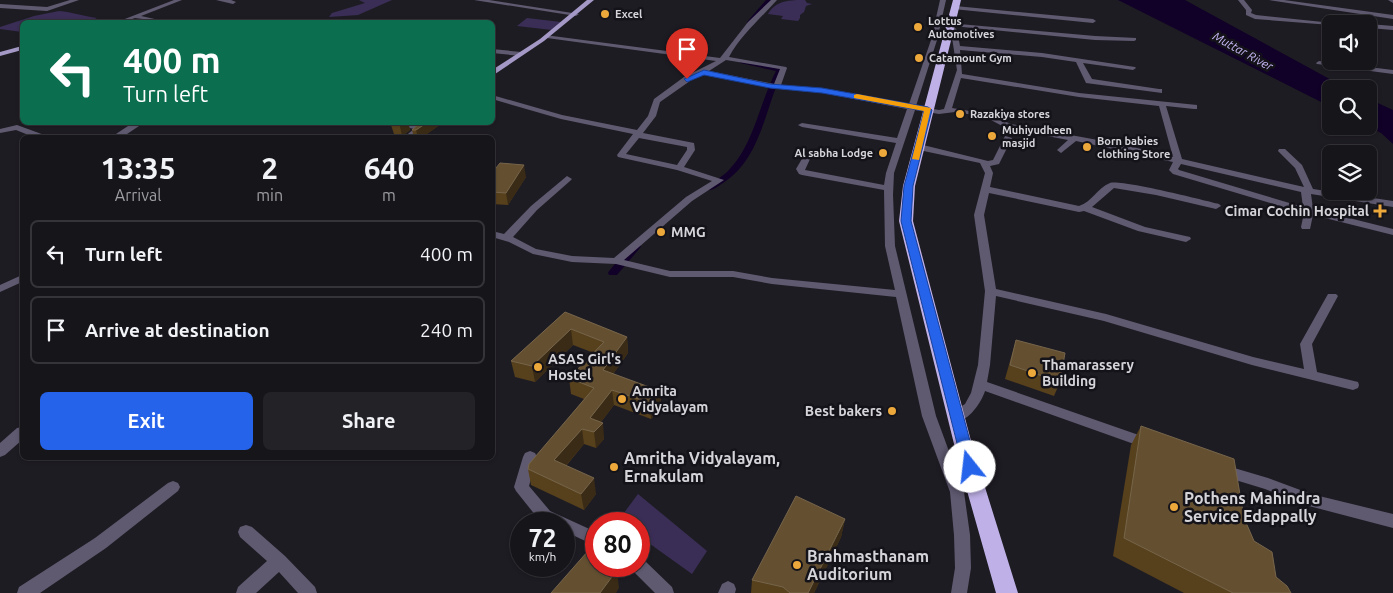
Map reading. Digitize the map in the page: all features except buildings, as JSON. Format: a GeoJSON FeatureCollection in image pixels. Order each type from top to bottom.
{"type":"FeatureCollection","features":[{"type":"Feature","properties":{"kind":"highway"},"geometry":{"type":"LineString","coordinates":[[956,4],[949,25],[909,186],[906,221],[956,417],[1007,593]]}},
{"type":"Feature","properties":{"kind":"main road"},"geometry":{"type":"LineString","coordinates":[[495,72],[548,36],[591,0]]}},
{"type":"Feature","properties":{"kind":"main road"},"geometry":{"type":"LineString","coordinates":[[0,54],[20,49]]}},
{"type":"Feature","properties":{"kind":"street"},"geometry":{"type":"LineString","coordinates":[[0,6],[47,8],[76,0]]}},
{"type":"Feature","properties":{"kind":"street"},"geometry":{"type":"LineString","coordinates":[[126,20],[179,0]]}},
{"type":"Feature","properties":{"kind":"street"},"geometry":{"type":"LineString","coordinates":[[219,0],[233,2]]}},
{"type":"Feature","properties":{"kind":"street"},"geometry":{"type":"LineString","coordinates":[[477,0],[576,14]]}},
{"type":"Feature","properties":{"kind":"street"},"geometry":{"type":"LineString","coordinates":[[524,6],[538,0]]}},
{"type":"Feature","properties":{"kind":"street"},"geometry":{"type":"LineString","coordinates":[[621,262],[689,199],[719,180],[621,155],[652,116],[656,101],[687,79],[704,72],[723,59],[750,23],[774,0]]}},
{"type":"Feature","properties":{"kind":"street"},"geometry":{"type":"LineString","coordinates":[[943,0],[934,40],[926,60],[913,106],[899,141],[888,188],[890,246],[929,416],[956,492],[962,534],[963,568],[959,593]]}},
{"type":"Feature","properties":{"kind":"street"},"geometry":{"type":"LineString","coordinates":[[1241,0],[1249,10],[1248,14],[1255,17],[1322,23]]}},
{"type":"Feature","properties":{"kind":"street"},"geometry":{"type":"LineString","coordinates":[[1272,0],[1393,17]]}},
{"type":"Feature","properties":{"kind":"street"},"geometry":{"type":"LineString","coordinates":[[956,4],[1093,21]]}},
{"type":"Feature","properties":{"kind":"street"},"geometry":{"type":"LineString","coordinates":[[136,17],[152,20]]}},
{"type":"Feature","properties":{"kind":"street"},"geometry":{"type":"LineString","coordinates":[[949,25],[1095,38],[1134,39]]}},
{"type":"Feature","properties":{"kind":"street"},"geometry":{"type":"LineString","coordinates":[[948,109],[958,75],[959,59],[954,30],[949,25]]}},
{"type":"Feature","properties":{"kind":"street"},"geometry":{"type":"LineString","coordinates":[[1377,27],[1393,28]]}},
{"type":"Feature","properties":{"kind":"street"},"geometry":{"type":"LineString","coordinates":[[548,36],[784,68],[774,87]]}},
{"type":"Feature","properties":{"kind":"street"},"geometry":{"type":"LineString","coordinates":[[956,48],[1078,60],[1133,68]]}},
{"type":"Feature","properties":{"kind":"street"},"geometry":{"type":"LineString","coordinates":[[495,50],[521,54]]}},
{"type":"Feature","properties":{"kind":"street"},"geometry":{"type":"LineString","coordinates":[[1078,60],[1089,81],[1159,90]]}},
{"type":"Feature","properties":{"kind":"street"},"geometry":{"type":"LineString","coordinates":[[1319,63],[1393,72]]}},
{"type":"Feature","properties":{"kind":"street"},"geometry":{"type":"LineString","coordinates":[[704,72],[774,87],[822,91],[940,112],[948,109],[1000,119],[1008,131],[1125,148],[1307,191],[1393,204]]}},
{"type":"Feature","properties":{"kind":"street"},"geometry":{"type":"LineString","coordinates":[[958,75],[1079,95],[1194,106]]}},
{"type":"Feature","properties":{"kind":"street"},"geometry":{"type":"LineString","coordinates":[[495,98],[561,117],[691,145],[691,150],[678,168]]}},
{"type":"Feature","properties":{"kind":"street"},"geometry":{"type":"LineString","coordinates":[[1162,104],[1178,160],[1173,170],[1180,174],[1393,232]]}},
{"type":"Feature","properties":{"kind":"street"},"geometry":{"type":"LineString","coordinates":[[119,135],[136,125]]}},
{"type":"Feature","properties":{"kind":"street"},"geometry":{"type":"LineString","coordinates":[[406,125],[421,128]]}},
{"type":"Feature","properties":{"kind":"street"},"geometry":{"type":"LineString","coordinates":[[411,135],[424,125]]}},
{"type":"Feature","properties":{"kind":"street"},"geometry":{"type":"LineString","coordinates":[[802,125],[899,141]]}},
{"type":"Feature","properties":{"kind":"street"},"geometry":{"type":"LineString","coordinates":[[0,131],[17,126],[37,135]]}},
{"type":"Feature","properties":{"kind":"street"},"geometry":{"type":"LineString","coordinates":[[985,164],[996,162],[1008,131]]}},
{"type":"Feature","properties":{"kind":"street"},"geometry":{"type":"LineString","coordinates":[[1061,150],[1073,139]]}},
{"type":"Feature","properties":{"kind":"street"},"geometry":{"type":"LineString","coordinates":[[919,147],[984,161],[989,173],[979,215],[991,291],[984,366],[978,393],[970,407],[956,417]]}},
{"type":"Feature","properties":{"kind":"street"},"geometry":{"type":"LineString","coordinates":[[1282,151],[1299,167],[1307,191],[1309,210],[1306,227]]}},
{"type":"Feature","properties":{"kind":"street"},"geometry":{"type":"LineString","coordinates":[[806,159],[800,169],[802,172],[888,188]]}},
{"type":"Feature","properties":{"kind":"street"},"geometry":{"type":"LineString","coordinates":[[507,237],[534,208],[567,179]]}},
{"type":"Feature","properties":{"kind":"street"},"geometry":{"type":"LineString","coordinates":[[1085,208],[1094,203],[1113,184],[1216,206]]}},
{"type":"Feature","properties":{"kind":"street"},"geometry":{"type":"LineString","coordinates":[[985,189],[1070,208],[1085,208],[1142,229],[1186,239]]}},
{"type":"Feature","properties":{"kind":"street"},"geometry":{"type":"LineString","coordinates":[[495,235],[507,237],[533,251],[572,259],[621,262],[670,274],[733,274],[772,281],[901,294]]}},
{"type":"Feature","properties":{"kind":"street"},"geometry":{"type":"LineString","coordinates":[[0,289],[20,279]]}},
{"type":"Feature","properties":{"kind":"street"},"geometry":{"type":"LineString","coordinates":[[991,291],[1106,318],[1252,361],[1353,385]]}},
{"type":"Feature","properties":{"kind":"street"},"geometry":{"type":"LineString","coordinates":[[1311,375],[1306,344],[1332,296]]}},
{"type":"Feature","properties":{"kind":"street"},"geometry":{"type":"LineString","coordinates":[[980,384],[1164,450]]}},
{"type":"Feature","properties":{"kind":"street"},"geometry":{"type":"LineString","coordinates":[[0,451],[20,434]]}},
{"type":"Feature","properties":{"kind":"street"},"geometry":{"type":"LineString","coordinates":[[530,457],[521,486],[542,512]]}},
{"type":"Feature","properties":{"kind":"street"},"geometry":{"type":"LineString","coordinates":[[1208,466],[1268,484],[1309,500],[1393,520]]}},
{"type":"Feature","properties":{"kind":"street"},"geometry":{"type":"LineString","coordinates":[[24,593],[75,562],[132,521],[172,487]]}},
{"type":"Feature","properties":{"kind":"street"},"geometry":{"type":"LineString","coordinates":[[956,492],[979,496]]}},
{"type":"Feature","properties":{"kind":"street"},"geometry":{"type":"LineString","coordinates":[[246,532],[279,561],[309,593]]}},
{"type":"Feature","properties":{"kind":"street"},"geometry":{"type":"LineString","coordinates":[[244,593],[279,561]]}},
{"type":"Feature","properties":{"kind":"street"},"geometry":{"type":"LineString","coordinates":[[650,577],[666,593]]}},
{"type":"Feature","properties":{"kind":"shaded area"},"geometry":{"type":"Polygon","coordinates":[[[359,0],[392,0],[358,15],[329,17],[332,13],[365,3],[359,0]]]}},
{"type":"Feature","properties":{"kind":"shaded area"},"geometry":{"type":"Polygon","coordinates":[[[805,0],[807,3],[812,4],[806,6],[798,21],[781,19],[783,16],[768,14],[779,3],[805,0]]]}},
{"type":"Feature","properties":{"kind":"shaded area"},"geometry":{"type":"Polygon","coordinates":[[[59,11],[97,18],[92,20],[22,20],[59,11]]]}},
{"type":"Feature","properties":{"kind":"shaded area"},"geometry":{"type":"Polygon","coordinates":[[[527,18],[561,22],[552,30],[517,26],[527,18]]]}},
{"type":"Feature","properties":{"kind":"shaded area"},"geometry":{"type":"Polygon","coordinates":[[[20,21],[20,32],[0,29],[0,27],[20,21]]]}},
{"type":"Feature","properties":{"kind":"shaded area"},"geometry":{"type":"Polygon","coordinates":[[[638,494],[707,551],[692,574],[650,544],[650,512],[625,512],[638,494]]]}},
{"type":"Feature","properties":{"kind":"water","name":"Muttar River"},"geometry":{"type":"Polygon","coordinates":[[[1118,0],[1185,0],[1332,80],[1322,80],[1322,102],[1118,0]]]}},
{"type":"Feature","properties":{"kind":"water"},"geometry":{"type":"Polygon","coordinates":[[[1377,103],[1393,110],[1393,144],[1377,131],[1377,103]]]}},
{"type":"Feature","properties":{"kind":"waterway"},"geometry":{"type":"LineString","coordinates":[[749,23],[769,0]]}},
{"type":"Feature","properties":{"kind":"waterway"},"geometry":{"type":"LineString","coordinates":[[709,188],[730,175],[743,160],[749,150],[772,86],[780,70],[742,62]]}},
{"type":"Feature","properties":{"kind":"waterway"},"geometry":{"type":"LineString","coordinates":[[613,273],[636,246]]}},
{"type":"Feature","properties":{"kind":"slow traffic"},"geometry":{"type":"LineString","coordinates":[[857,96],[928,110],[916,159]]}},
{"type":"Feature","properties":{"kind":"place","name":"Excel"},"geometry":{"type":"Point","coordinates":[605,14]}},
{"type":"Feature","properties":{"kind":"place","name":"Lottus Automotives"},"geometry":{"type":"Point","coordinates":[918,27]}},
{"type":"Feature","properties":{"kind":"place","name":"Catamount Gym"},"geometry":{"type":"Point","coordinates":[919,58]}},
{"type":"Feature","properties":{"kind":"place","name":"Razakiya stores"},"geometry":{"type":"Point","coordinates":[960,114]}},
{"type":"Feature","properties":{"kind":"place","name":"Muhiyudheen masjid"},"geometry":{"type":"Point","coordinates":[992,136]}},
{"type":"Feature","properties":{"kind":"place","name":"Born babies clothing Store"},"geometry":{"type":"Point","coordinates":[1087,147]}},
{"type":"Feature","properties":{"kind":"place","name":"Al sabha Lodge"},"geometry":{"type":"Point","coordinates":[883,153]}},
{"type":"Feature","properties":{"kind":"place","name":"Cimar Cochin Hospital"},"geometry":{"type":"Point","coordinates":[1380,211]}},
{"type":"Feature","properties":{"kind":"place","name":"MMG"},"geometry":{"type":"Point","coordinates":[661,232]}},
{"type":"Feature","properties":{"kind":"place","name":"ASAS Girl's Hostel"},"geometry":{"type":"Point","coordinates":[538,367]}},
{"type":"Feature","properties":{"kind":"place","name":"Thamarassery Building"},"geometry":{"type":"Point","coordinates":[1032,373]}},
{"type":"Feature","properties":{"kind":"place","name":"Amrita Vidyalayam"},"geometry":{"type":"Point","coordinates":[622,399]}},
{"type":"Feature","properties":{"kind":"place","name":"Best bakers"},"geometry":{"type":"Point","coordinates":[892,411]}},
{"type":"Feature","properties":{"kind":"place","name":"Amritha Vidyalayam, Ernakulam"},"geometry":{"type":"Point","coordinates":[614,467]}},
{"type":"Feature","properties":{"kind":"place","name":"Pothens Mahindra Service Edappally"},"geometry":{"type":"Point","coordinates":[1174,507]}},
{"type":"Feature","properties":{"kind":"place","name":"Brahmasthanam Auditorium"},"geometry":{"type":"Point","coordinates":[797,565]}},
{"type":"Feature","properties":{"kind":"route"},"geometry":{"type":"LineString","coordinates":[[687,79],[704,72],[770,86],[809,89],[928,110],[909,186],[906,221],[970,467]]}}]}
